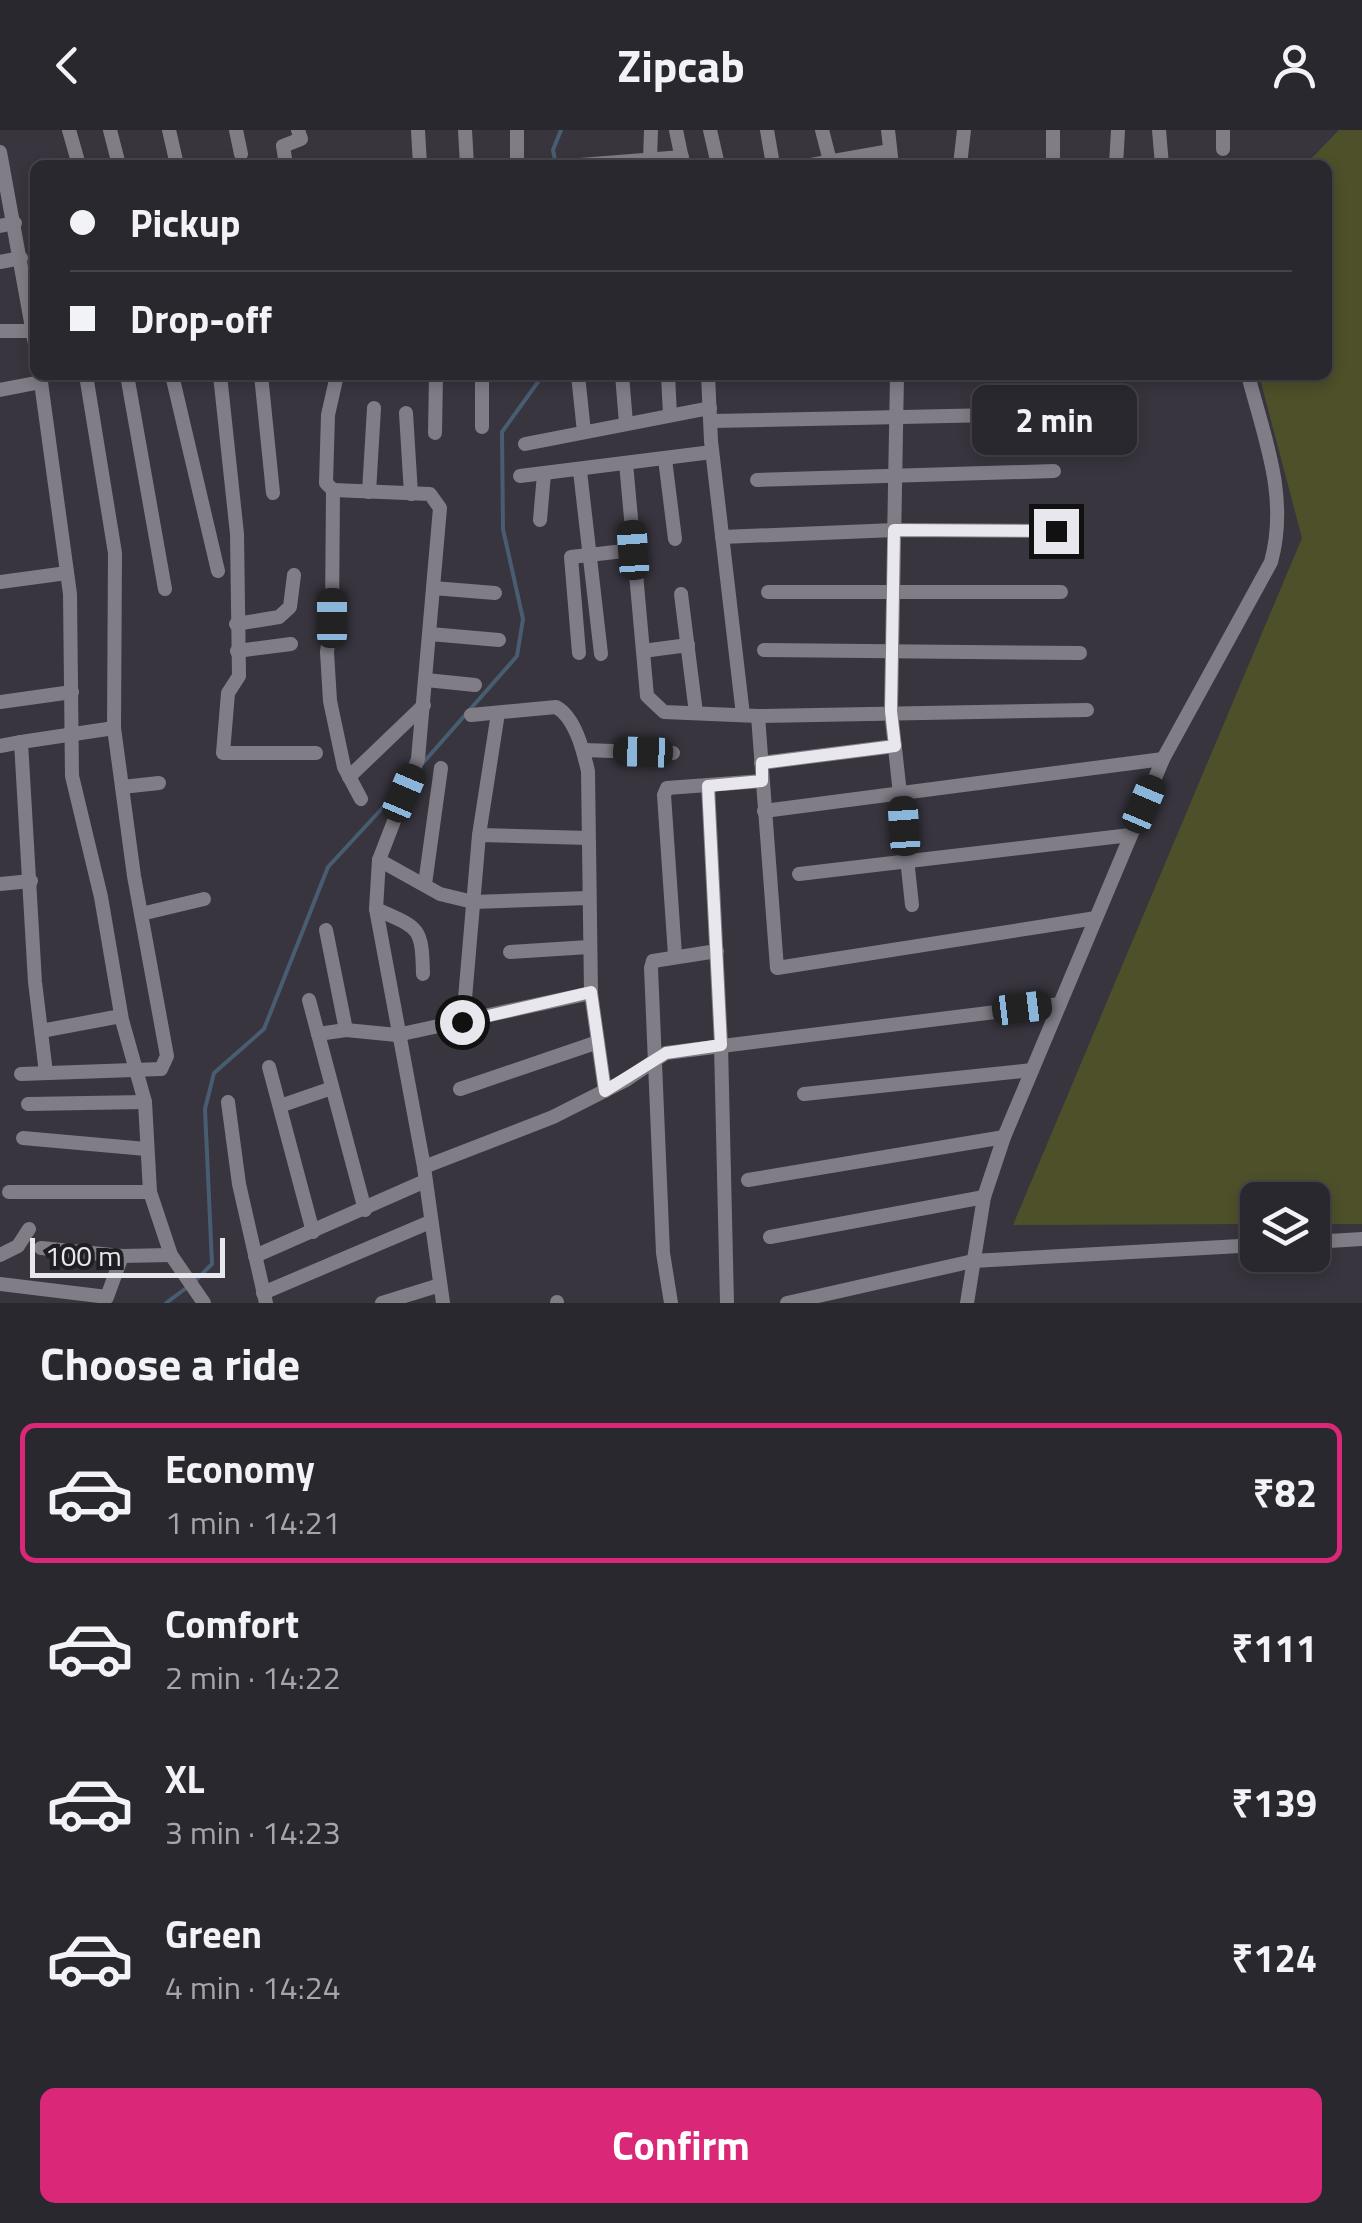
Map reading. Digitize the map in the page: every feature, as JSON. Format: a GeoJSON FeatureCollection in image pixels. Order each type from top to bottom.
{"type":"FeatureCollection","features":[{"type":"Feature","properties":{"kind":"street"},"geometry":{"type":"LineString","coordinates":[[69,130],[77,160]]}},
{"type":"Feature","properties":{"kind":"street"},"geometry":{"type":"LineString","coordinates":[[110,130],[117,160]]}},
{"type":"Feature","properties":{"kind":"street"},"geometry":{"type":"LineString","coordinates":[[169,130],[176,160]]}},
{"type":"Feature","properties":{"kind":"street"},"geometry":{"type":"LineString","coordinates":[[236,130],[241,154]]}},
{"type":"Feature","properties":{"kind":"street"},"geometry":{"type":"LineString","coordinates":[[285,160],[283,146],[300,139],[298,130]]}},
{"type":"Feature","properties":{"kind":"street"},"geometry":{"type":"LineString","coordinates":[[418,130],[420,160]]}},
{"type":"Feature","properties":{"kind":"street"},"geometry":{"type":"LineString","coordinates":[[466,130],[468,160]]}},
{"type":"Feature","properties":{"kind":"street"},"geometry":{"type":"LineString","coordinates":[[516,130],[517,160]]}},
{"type":"Feature","properties":{"kind":"street"},"geometry":{"type":"LineString","coordinates":[[644,160],[651,130]]}},
{"type":"Feature","properties":{"kind":"street"},"geometry":{"type":"LineString","coordinates":[[676,130],[683,160]]}},
{"type":"Feature","properties":{"kind":"street"},"geometry":{"type":"LineString","coordinates":[[710,130],[717,160]]}},
{"type":"Feature","properties":{"kind":"street"},"geometry":{"type":"LineString","coordinates":[[767,130],[772,160]]}},
{"type":"Feature","properties":{"kind":"street"},"geometry":{"type":"LineString","coordinates":[[822,130],[830,160]]}},
{"type":"Feature","properties":{"kind":"street"},"geometry":{"type":"LineString","coordinates":[[860,160],[891,158],[888,130]]}},
{"type":"Feature","properties":{"kind":"street"},"geometry":{"type":"LineString","coordinates":[[961,160],[964,130]]}},
{"type":"Feature","properties":{"kind":"street"},"geometry":{"type":"LineString","coordinates":[[1053,130],[1053,160]]}},
{"type":"Feature","properties":{"kind":"street"},"geometry":{"type":"LineString","coordinates":[[1116,160],[1118,130]]}},
{"type":"Feature","properties":{"kind":"street"},"geometry":{"type":"LineString","coordinates":[[1159,130],[1162,160]]}},
{"type":"Feature","properties":{"kind":"street"},"geometry":{"type":"LineString","coordinates":[[1223,130],[1223,149]]}},
{"type":"Feature","properties":{"kind":"street"},"geometry":{"type":"LineString","coordinates":[[0,152],[8,224],[21,258],[30,312]]}},
{"type":"Feature","properties":{"kind":"street"},"geometry":{"type":"LineString","coordinates":[[0,262],[21,258]]}},
{"type":"Feature","properties":{"kind":"street"},"geometry":{"type":"LineString","coordinates":[[0,331],[30,335]]}},
{"type":"Feature","properties":{"kind":"street"},"geometry":{"type":"LineString","coordinates":[[0,390],[33,380]]}},
{"type":"Feature","properties":{"kind":"street"},"geometry":{"type":"LineString","coordinates":[[40,380],[67,574],[72,776],[101,897],[121,1016],[145,1102],[150,1192],[172,1255],[204,1303]]}},
{"type":"Feature","properties":{"kind":"street"},"geometry":{"type":"LineString","coordinates":[[21,1074],[162,1069],[167,1056],[141,914],[114,728],[115,552],[87,380]]}},
{"type":"Feature","properties":{"kind":"street"},"geometry":{"type":"LineString","coordinates":[[128,380],[165,589]]}},
{"type":"Feature","properties":{"kind":"street"},"geometry":{"type":"LineString","coordinates":[[173,380],[218,571]]}},
{"type":"Feature","properties":{"kind":"street"},"geometry":{"type":"LineString","coordinates":[[221,380],[237,534],[238,676],[228,693],[223,754],[316,752]]}},
{"type":"Feature","properties":{"kind":"street"},"geometry":{"type":"LineString","coordinates":[[261,380],[273,493]]}},
{"type":"Feature","properties":{"kind":"street"},"geometry":{"type":"LineString","coordinates":[[336,380],[326,448],[326,483],[333,490],[430,494],[440,508],[418,760],[379,860],[376,909],[443,1303]]}},
{"type":"Feature","properties":{"kind":"street"},"geometry":{"type":"LineString","coordinates":[[435,433],[436,380]]}},
{"type":"Feature","properties":{"kind":"street"},"geometry":{"type":"LineString","coordinates":[[482,380],[482,426]]}},
{"type":"Feature","properties":{"kind":"street"},"geometry":{"type":"LineString","coordinates":[[579,380],[584,432]]}},
{"type":"Feature","properties":{"kind":"street"},"geometry":{"type":"LineString","coordinates":[[622,380],[626,424]]}},
{"type":"Feature","properties":{"kind":"street"},"geometry":{"type":"LineString","coordinates":[[668,380],[670,415]]}},
{"type":"Feature","properties":{"kind":"street"},"geometry":{"type":"LineString","coordinates":[[708,380],[722,537],[762,763],[777,968],[1096,918]]}},
{"type":"Feature","properties":{"kind":"street"},"geometry":{"type":"LineString","coordinates":[[897,380],[891,711],[912,905]]}},
{"type":"Feature","properties":{"kind":"street"},"geometry":{"type":"LineString","coordinates":[[966,1303],[984,1196],[1004,1137],[1163,759],[1259,589],[1275,548],[1278,488],[1249,380]]}},
{"type":"Feature","properties":{"kind":"street"},"geometry":{"type":"LineString","coordinates":[[369,492],[374,408]]}},
{"type":"Feature","properties":{"kind":"street"},"geometry":{"type":"LineString","coordinates":[[406,413],[411,494]]}},
{"type":"Feature","properties":{"kind":"street"},"geometry":{"type":"LineString","coordinates":[[525,444],[670,415],[1042,414]]}},
{"type":"Feature","properties":{"kind":"street"},"geometry":{"type":"LineString","coordinates":[[520,476],[712,452]]}},
{"type":"Feature","properties":{"kind":"street"},"geometry":{"type":"LineString","coordinates":[[664,458],[675,539]]}},
{"type":"Feature","properties":{"kind":"street"},"geometry":{"type":"LineString","coordinates":[[626,463],[648,696],[653,706],[664,712],[751,716],[1086,710]]}},
{"type":"Feature","properties":{"kind":"street"},"geometry":{"type":"LineString","coordinates":[[580,471],[601,654]]}},
{"type":"Feature","properties":{"kind":"street"},"geometry":{"type":"LineString","coordinates":[[757,480],[1054,471]]}},
{"type":"Feature","properties":{"kind":"street"},"geometry":{"type":"LineString","coordinates":[[540,520],[544,474]]}},
{"type":"Feature","properties":{"kind":"street"},"geometry":{"type":"LineString","coordinates":[[333,490],[328,673],[349,776],[361,799]]}},
{"type":"Feature","properties":{"kind":"street"},"geometry":{"type":"LineString","coordinates":[[722,537],[894,530],[1056,531]]}},
{"type":"Feature","properties":{"kind":"street"},"geometry":{"type":"LineString","coordinates":[[579,653],[570,557],[633,550]]}},
{"type":"Feature","properties":{"kind":"street"},"geometry":{"type":"LineString","coordinates":[[0,582],[67,574]]}},
{"type":"Feature","properties":{"kind":"street"},"geometry":{"type":"LineString","coordinates":[[236,624],[279,617],[290,607],[294,575]]}},
{"type":"Feature","properties":{"kind":"street"},"geometry":{"type":"LineString","coordinates":[[433,588],[495,592]]}},
{"type":"Feature","properties":{"kind":"street"},"geometry":{"type":"LineString","coordinates":[[768,592],[1061,592]]}},
{"type":"Feature","properties":{"kind":"street"},"geometry":{"type":"LineString","coordinates":[[681,594],[696,713]]}},
{"type":"Feature","properties":{"kind":"street"},"geometry":{"type":"LineString","coordinates":[[430,634],[499,640]]}},
{"type":"Feature","properties":{"kind":"street"},"geometry":{"type":"LineString","coordinates":[[237,651],[290,644]]}},
{"type":"Feature","properties":{"kind":"street"},"geometry":{"type":"LineString","coordinates":[[643,652],[688,645]]}},
{"type":"Feature","properties":{"kind":"street"},"geometry":{"type":"LineString","coordinates":[[764,650],[1080,653]]}},
{"type":"Feature","properties":{"kind":"street"},"geometry":{"type":"LineString","coordinates":[[426,680],[474,684]]}},
{"type":"Feature","properties":{"kind":"street"},"geometry":{"type":"LineString","coordinates":[[0,702],[72,692]]}},
{"type":"Feature","properties":{"kind":"street"},"geometry":{"type":"LineString","coordinates":[[349,776],[424,705]]}},
{"type":"Feature","properties":{"kind":"street"},"geometry":{"type":"LineString","coordinates":[[470,715],[562,709],[583,750],[588,770],[591,992],[605,1091]]}},
{"type":"Feature","properties":{"kind":"street"},"geometry":{"type":"LineString","coordinates":[[462,1022],[479,835],[498,713]]}},
{"type":"Feature","properties":{"kind":"street"},"geometry":{"type":"LineString","coordinates":[[0,746],[114,728]]}},
{"type":"Feature","properties":{"kind":"street"},"geometry":{"type":"LineString","coordinates":[[21,742],[46,1073]]}},
{"type":"Feature","properties":{"kind":"street"},"geometry":{"type":"LineString","coordinates":[[762,763],[895,746]]}},
{"type":"Feature","properties":{"kind":"street"},"geometry":{"type":"LineString","coordinates":[[583,750],[673,753]]}},
{"type":"Feature","properties":{"kind":"street"},"geometry":{"type":"LineString","coordinates":[[764,811],[901,790],[1163,759]]}},
{"type":"Feature","properties":{"kind":"street"},"geometry":{"type":"LineString","coordinates":[[424,884],[440,768]]}},
{"type":"Feature","properties":{"kind":"street"},"geometry":{"type":"LineString","coordinates":[[675,955],[664,795],[667,788],[762,781]]}},
{"type":"Feature","properties":{"kind":"street"},"geometry":{"type":"LineString","coordinates":[[122,787],[159,784]]}},
{"type":"Feature","properties":{"kind":"street"},"geometry":{"type":"LineString","coordinates":[[708,786],[721,1045],[727,1303]]}},
{"type":"Feature","properties":{"kind":"street"},"geometry":{"type":"LineString","coordinates":[[479,835],[588,838]]}},
{"type":"Feature","properties":{"kind":"street"},"geometry":{"type":"LineString","coordinates":[[799,874],[1130,835]]}},
{"type":"Feature","properties":{"kind":"street"},"geometry":{"type":"LineString","coordinates":[[379,860],[440,894],[473,902],[588,898]]}},
{"type":"Feature","properties":{"kind":"street"},"geometry":{"type":"LineString","coordinates":[[0,884],[31,881]]}},
{"type":"Feature","properties":{"kind":"street"},"geometry":{"type":"LineString","coordinates":[[141,914],[204,899]]}},
{"type":"Feature","properties":{"kind":"street"},"geometry":{"type":"LineString","coordinates":[[376,909],[416,927],[422,935],[423,974]]}},
{"type":"Feature","properties":{"kind":"street"},"geometry":{"type":"LineString","coordinates":[[326,930],[346,1030]]}},
{"type":"Feature","properties":{"kind":"street"},"geometry":{"type":"LineString","coordinates":[[510,952],[589,947]]}},
{"type":"Feature","properties":{"kind":"street"},"geometry":{"type":"LineString","coordinates":[[671,1303],[663,1253],[652,960],[717,951]]}},
{"type":"Feature","properties":{"kind":"street"},"geometry":{"type":"LineString","coordinates":[[318,1034],[346,1030],[397,1035],[591,992]]}},
{"type":"Feature","properties":{"kind":"street"},"geometry":{"type":"LineString","coordinates":[[309,1000],[365,1210]]}},
{"type":"Feature","properties":{"kind":"street"},"geometry":{"type":"LineString","coordinates":[[255,1256],[365,1210],[424,1175],[554,1117],[605,1091],[656,1058],[721,1045],[1060,1004]]}},
{"type":"Feature","properties":{"kind":"street"},"geometry":{"type":"LineString","coordinates":[[41,1031],[121,1016]]}},
{"type":"Feature","properties":{"kind":"street"},"geometry":{"type":"LineString","coordinates":[[460,1089],[598,1042]]}},
{"type":"Feature","properties":{"kind":"street"},"geometry":{"type":"LineString","coordinates":[[270,1067],[312,1232]]}},
{"type":"Feature","properties":{"kind":"street"},"geometry":{"type":"LineString","coordinates":[[804,1094],[1032,1070]]}},
{"type":"Feature","properties":{"kind":"street"},"geometry":{"type":"LineString","coordinates":[[280,1106],[332,1088]]}},
{"type":"Feature","properties":{"kind":"street"},"geometry":{"type":"LineString","coordinates":[[28,1104],[145,1102]]}},
{"type":"Feature","properties":{"kind":"street"},"geometry":{"type":"LineString","coordinates":[[228,1102],[239,1184],[264,1298],[430,1222]]}},
{"type":"Feature","properties":{"kind":"street"},"geometry":{"type":"LineString","coordinates":[[748,1180],[1004,1137]]}},
{"type":"Feature","properties":{"kind":"street"},"geometry":{"type":"LineString","coordinates":[[23,1138],[146,1149]]}},
{"type":"Feature","properties":{"kind":"street"},"geometry":{"type":"LineString","coordinates":[[10,1192],[150,1192]]}},
{"type":"Feature","properties":{"kind":"street"},"geometry":{"type":"LineString","coordinates":[[770,1237],[984,1196]]}},
{"type":"Feature","properties":{"kind":"street"},"geometry":{"type":"LineString","coordinates":[[0,1255],[18,1246],[29,1229]]}},
{"type":"Feature","properties":{"kind":"street"},"geometry":{"type":"LineString","coordinates":[[1330,1241],[1362,1239]]}},
{"type":"Feature","properties":{"kind":"street"},"geometry":{"type":"LineString","coordinates":[[786,1303],[974,1261],[1240,1246]]}},
{"type":"Feature","properties":{"kind":"street"},"geometry":{"type":"LineString","coordinates":[[40,1248],[122,1256],[172,1255]]}},
{"type":"Feature","properties":{"kind":"street"},"geometry":{"type":"LineString","coordinates":[[0,1284],[32,1296],[107,1297],[122,1256]]}},
{"type":"Feature","properties":{"kind":"street"},"geometry":{"type":"LineString","coordinates":[[382,1303],[440,1285]]}},
{"type":"Feature","properties":{"kind":"green space"},"geometry":{"type":"Polygon","coordinates":[[[1339,130],[1362,130],[1362,1224],[1330,1224],[1330,1182],[1240,1182],[1240,1224],[1013,1225],[1302,538],[1260,380],[1332,380],[1332,160],[1310,160],[1339,130]]]}},
{"type":"Feature","properties":{"kind":"waterway"},"geometry":{"type":"LineString","coordinates":[[555,160],[553,150],[561,130]]}},
{"type":"Feature","properties":{"kind":"waterway"},"geometry":{"type":"LineString","coordinates":[[422,764],[517,656],[523,619],[503,529],[502,432],[539,380]]}},
{"type":"Feature","properties":{"kind":"waterway"},"geometry":{"type":"LineString","coordinates":[[196,1280],[212,1264],[205,1109],[214,1073],[264,1029],[328,867],[400,789]]}},
{"type":"Feature","properties":{"kind":"waterway"},"geometry":{"type":"LineString","coordinates":[[166,1303],[189,1286]]}},
{"type":"Feature","properties":{"kind":"route"},"geometry":{"type":"LineString","coordinates":[[462,1022],[591,992],[605,1091],[666,1053],[721,1045],[708,786],[762,781],[762,763],[895,746],[891,711],[894,530],[1056,531]]}}]}
